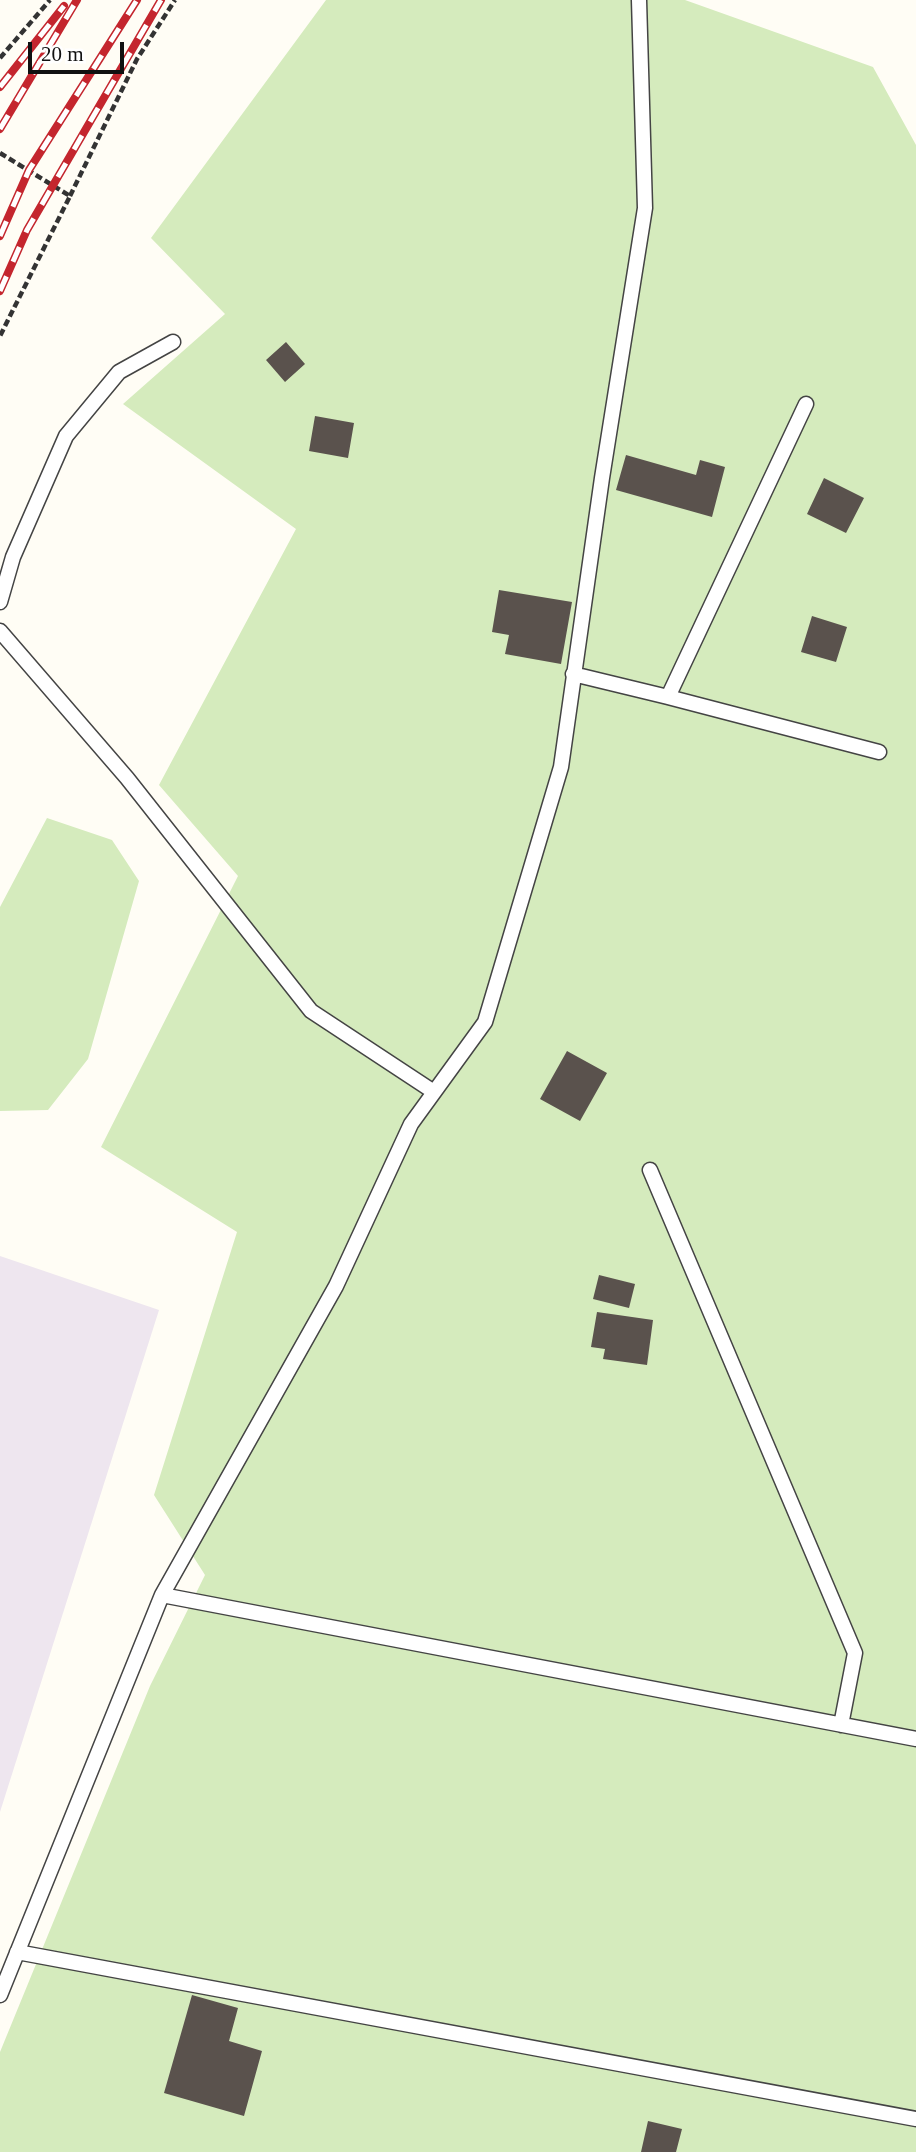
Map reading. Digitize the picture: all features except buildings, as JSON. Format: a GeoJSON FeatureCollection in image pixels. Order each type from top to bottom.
{"type":"FeatureCollection","features":[{"type":"Feature","properties":{"kind":"lane"},"geometry":{"type":"LineString","coordinates":[[0,1995],[162,1595],[336,1286],[411,1124],[485,1022],[561,767],[645,208],[639,0]]}},
{"type":"Feature","properties":{"kind":"lane"},"geometry":{"type":"LineString","coordinates":[[0,602],[13,557],[66,436],[119,372],[173,342]]}},
{"type":"Feature","properties":{"kind":"lane"},"geometry":{"type":"LineString","coordinates":[[668,697],[806,404]]}},
{"type":"Feature","properties":{"kind":"lane"},"geometry":{"type":"LineString","coordinates":[[0,631],[127,778],[311,1011],[434,1092]]}},
{"type":"Feature","properties":{"kind":"lane"},"geometry":{"type":"LineString","coordinates":[[573,674],[879,752]]}},
{"type":"Feature","properties":{"kind":"lane"},"geometry":{"type":"LineString","coordinates":[[650,1170],[855,1653],[841,1725]]}},
{"type":"Feature","properties":{"kind":"lane"},"geometry":{"type":"LineString","coordinates":[[162,1595],[916,1739]]}},
{"type":"Feature","properties":{"kind":"lane"},"geometry":{"type":"LineString","coordinates":[[17,1952],[916,2119]]}},
{"type":"Feature","properties":{"kind":"path"},"geometry":{"type":"LineString","coordinates":[[0,58],[50,0]]}},
{"type":"Feature","properties":{"kind":"path"},"geometry":{"type":"LineString","coordinates":[[0,335],[137,59],[175,0]]}},
{"type":"Feature","properties":{"kind":"path"},"geometry":{"type":"LineString","coordinates":[[0,153],[70,196]]}},
{"type":"Feature","properties":{"kind":"shaded area"},"geometry":{"type":"Polygon","coordinates":[[[0,1256],[159,1310],[0,1812],[0,1256]]]}},
{"type":"Feature","properties":{"kind":"green space"},"geometry":{"type":"Polygon","coordinates":[[[326,0],[685,0],[873,67],[916,145],[916,2152],[0,2152],[0,2052],[150,1686],[205,1575],[154,1495],[237,1232],[101,1147],[238,876],[159,785],[296,529],[123,404],[225,314],[151,238],[326,0]]]}},
{"type":"Feature","properties":{"kind":"green space"},"geometry":{"type":"Polygon","coordinates":[[[47,818],[112,840],[139,881],[88,1059],[48,1110],[0,1111],[0,907],[47,818]]]}},
{"type":"Feature","properties":{"kind":"railway"},"geometry":{"type":"LineString","coordinates":[[0,129],[77,0]]}},
{"type":"Feature","properties":{"kind":"railway"},"geometry":{"type":"LineString","coordinates":[[0,236],[29,170],[137,0]]}},
{"type":"Feature","properties":{"kind":"railway"},"geometry":{"type":"LineString","coordinates":[[0,291],[27,230],[161,0]]}},
{"type":"Feature","properties":{"kind":"railway"},"geometry":{"type":"LineString","coordinates":[[0,87],[64,6]]}}]}
